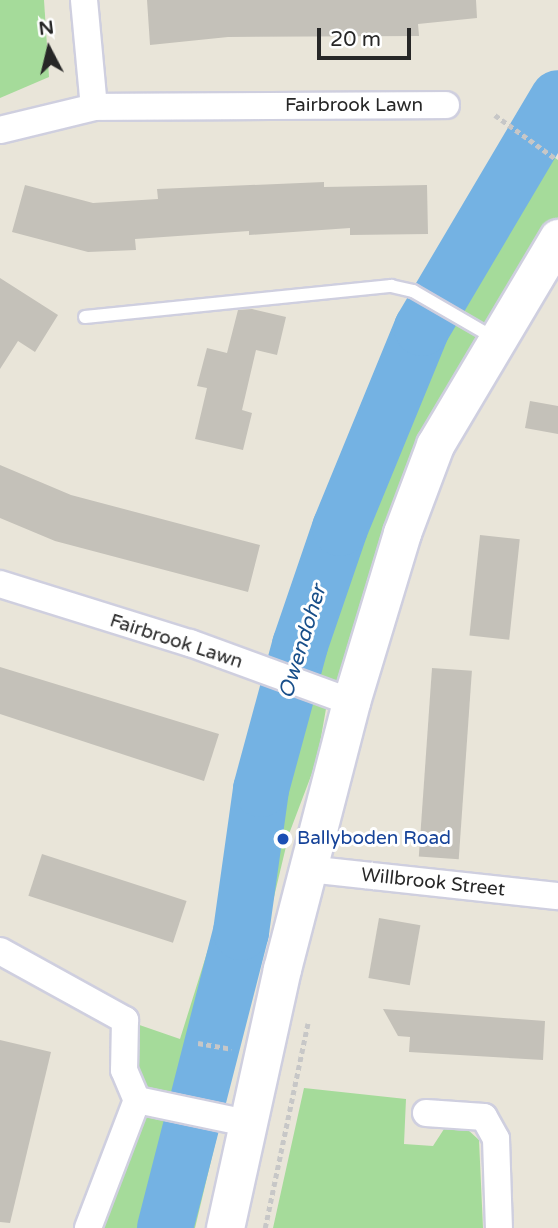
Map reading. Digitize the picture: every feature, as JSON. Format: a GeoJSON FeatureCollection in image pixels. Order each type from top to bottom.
{"type":"FeatureCollection","features":[{"type":"Feature","properties":{"kind":"main road"},"geometry":{"type":"LineString","coordinates":[[225,1228],[246,1123],[308,869],[351,702],[402,533],[435,444],[558,238]]}},
{"type":"Feature","properties":{"kind":"street"},"geometry":{"type":"LineString","coordinates":[[83,0],[94,107]]}},
{"type":"Feature","properties":{"kind":"street","name":"Fairbrook Lawn"},"geometry":{"type":"LineString","coordinates":[[0,130],[94,107],[446,105]]}},
{"type":"Feature","properties":{"kind":"street","name":"Fairbrook Lawn"},"geometry":{"type":"LineString","coordinates":[[0,584],[190,643],[351,702]]}},
{"type":"Feature","properties":{"kind":"street","name":"Willbrook Street"},"geometry":{"type":"LineString","coordinates":[[308,869],[558,896]]}},
{"type":"Feature","properties":{"kind":"street"},"geometry":{"type":"LineString","coordinates":[[0,951],[125,1020],[124,1070],[137,1100],[88,1228]]}},
{"type":"Feature","properties":{"kind":"street"},"geometry":{"type":"LineString","coordinates":[[137,1100],[246,1123]]}},
{"type":"Feature","properties":{"kind":"street"},"geometry":{"type":"LineString","coordinates":[[426,1113],[484,1117],[496,1139],[499,1228]]}},
{"type":"Feature","properties":{"kind":"lane"},"geometry":{"type":"LineString","coordinates":[[85,317],[391,286],[452,312],[496,339]]}},
{"type":"Feature","properties":{"kind":"path"},"geometry":{"type":"LineString","coordinates":[[495,115],[509,128],[556,159]]}},
{"type":"Feature","properties":{"kind":"path"},"geometry":{"type":"LineString","coordinates":[[265,1228],[310,1017]]}},
{"type":"Feature","properties":{"kind":"path"},"geometry":{"type":"LineString","coordinates":[[198,1042],[225,1048]]}},
{"type":"Feature","properties":{"kind":"green space"},"geometry":{"type":"Polygon","coordinates":[[[0,0],[44,0],[49,77],[0,98],[0,0]]]}},
{"type":"Feature","properties":{"kind":"green space"},"geometry":{"type":"Polygon","coordinates":[[[532,142],[558,160],[558,236],[495,339],[347,700],[327,703],[317,760],[289,834],[195,1228],[88,1228],[122,1130],[125,1020],[180,1039],[340,528],[422,328],[532,142]]]}},
{"type":"Feature","properties":{"kind":"green space"},"geometry":{"type":"Polygon","coordinates":[[[304,1088],[406,1099],[404,1144],[433,1146],[444,1129],[467,1129],[479,1140],[483,1228],[273,1228],[304,1088]]]}},
{"type":"Feature","properties":{"kind":"building"},"geometry":{"type":"Polygon","coordinates":[[[147,0],[476,0],[477,18],[418,24],[419,36],[228,37],[150,45],[147,0]]]}},
{"type":"Feature","properties":{"kind":"building"},"geometry":{"type":"Polygon","coordinates":[[[324,182],[324,187],[427,185],[428,234],[350,235],[350,228],[249,235],[249,231],[135,239],[136,250],[88,252],[12,232],[25,185],[93,203],[158,199],[157,189],[324,182]]]}},
{"type":"Feature","properties":{"kind":"building"},"geometry":{"type":"Polygon","coordinates":[[[0,278],[58,315],[35,352],[18,341],[0,369],[0,278]]]}},
{"type":"Feature","properties":{"kind":"building"},"geometry":{"type":"Polygon","coordinates":[[[252,309],[286,317],[277,355],[256,350],[242,410],[252,413],[243,450],[195,439],[207,388],[197,386],[207,348],[227,353],[238,310],[252,309]]]}},
{"type":"Feature","properties":{"kind":"building"},"geometry":{"type":"Polygon","coordinates":[[[530,401],[558,406],[558,434],[525,428],[530,401]]]}},
{"type":"Feature","properties":{"kind":"building"},"geometry":{"type":"Polygon","coordinates":[[[0,465],[71,495],[260,545],[248,592],[55,541],[0,518],[0,465]]]}},
{"type":"Feature","properties":{"kind":"building"},"geometry":{"type":"Polygon","coordinates":[[[480,535],[520,539],[509,640],[469,635],[480,535]]]}},
{"type":"Feature","properties":{"kind":"building"},"geometry":{"type":"Polygon","coordinates":[[[0,667],[219,734],[204,781],[0,714],[0,667]]]}},
{"type":"Feature","properties":{"kind":"building"},"geometry":{"type":"Polygon","coordinates":[[[432,668],[472,671],[459,859],[419,857],[432,668]]]}},
{"type":"Feature","properties":{"kind":"building"},"geometry":{"type":"Polygon","coordinates":[[[42,854],[187,901],[173,943],[28,896],[42,854]]]}},
{"type":"Feature","properties":{"kind":"building"},"geometry":{"type":"Polygon","coordinates":[[[379,918],[420,925],[410,985],[368,978],[379,918]]]}},
{"type":"Feature","properties":{"kind":"building"},"geometry":{"type":"Polygon","coordinates":[[[383,1009],[545,1021],[543,1060],[409,1052],[410,1037],[398,1036],[383,1009]]]}},
{"type":"Feature","properties":{"kind":"building"},"geometry":{"type":"Polygon","coordinates":[[[0,1040],[51,1052],[10,1223],[0,1222],[0,1040]]]}},
{"type":"Feature","properties":{"kind":"waterway","name":"Owendoher"},"geometry":{"type":"LineString","coordinates":[[165,1228],[241,932],[261,789],[300,645],[340,528],[422,328],[558,98]]}},
{"type":"Feature","properties":{"kind":"place","name":"Ballyboden Road"},"geometry":{"type":"Point","coordinates":[283,839]}}]}
